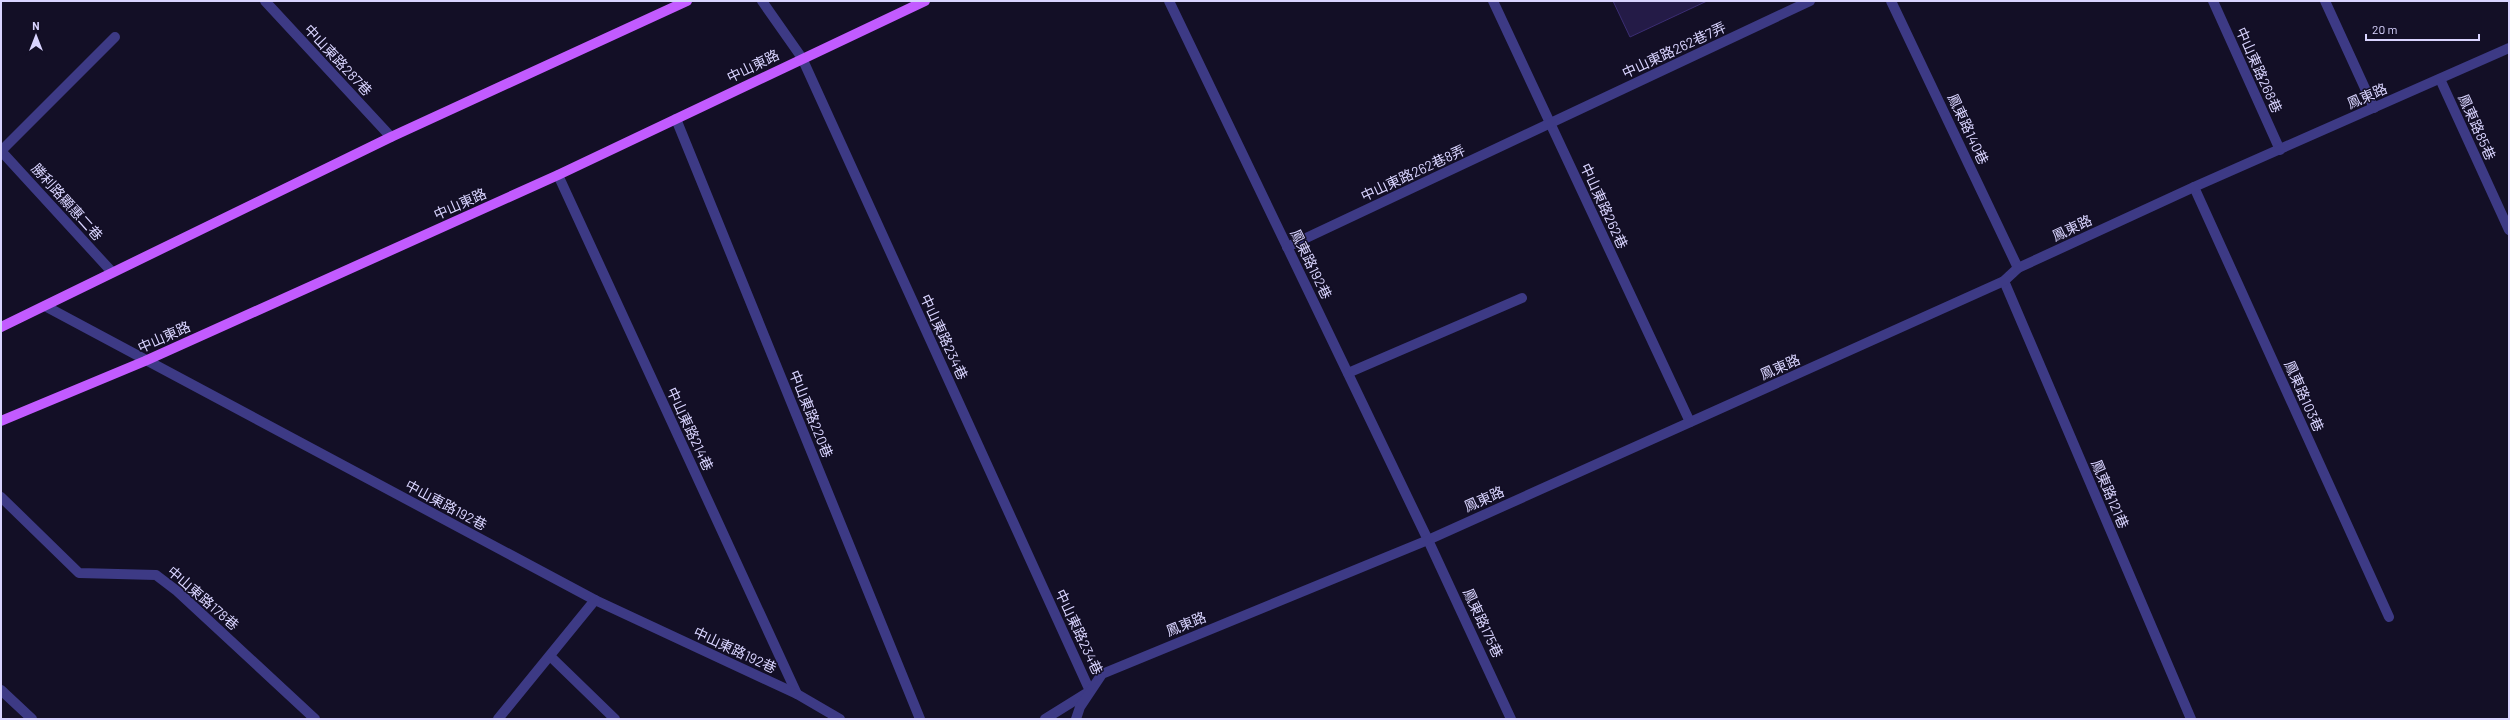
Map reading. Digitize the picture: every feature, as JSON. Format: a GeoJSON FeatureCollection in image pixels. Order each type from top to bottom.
{"type":"FeatureCollection","features":[{"type":"Feature","properties":{"kind":"main road"},"geometry":{"type":"LineString","coordinates":[[1,327],[391,137],[687,1]]}},
{"type":"Feature","properties":{"kind":"main road","name":"中山東路"},"geometry":{"type":"LineString","coordinates":[[1,421],[145,361],[558,175],[925,1]]}},
{"type":"Feature","properties":{"kind":"street","name":"中山東路287巷"},"geometry":{"type":"LineString","coordinates":[[265,1],[391,137]]}},
{"type":"Feature","properties":{"kind":"street","name":"中山東路234巷"},"geometry":{"type":"LineString","coordinates":[[762,1],[802,58],[1090,691]]}},
{"type":"Feature","properties":{"kind":"street","name":"鳳東路192巷"},"geometry":{"type":"LineString","coordinates":[[1169,1],[1428,540]]}},
{"type":"Feature","properties":{"kind":"street","name":"中山東路262巷"},"geometry":{"type":"LineString","coordinates":[[1493,1],[1690,422]]}},
{"type":"Feature","properties":{"kind":"street","name":"中山東路262巷7弄"},"geometry":{"type":"LineString","coordinates":[[1551,124],[1810,1]]}},
{"type":"Feature","properties":{"kind":"street","name":"鳳東路140巷"},"geometry":{"type":"LineString","coordinates":[[1891,1],[2018,268]]}},
{"type":"Feature","properties":{"kind":"street","name":"中山東路268巷"},"geometry":{"type":"LineString","coordinates":[[2212,1],[2280,150]]}},
{"type":"Feature","properties":{"kind":"street"},"geometry":{"type":"LineString","coordinates":[[2325,1],[2374,108]]}},
{"type":"Feature","properties":{"kind":"street"},"geometry":{"type":"LineString","coordinates":[[1,151],[115,37]]}},
{"type":"Feature","properties":{"kind":"street","name":"鳳東路"},"geometry":{"type":"LineString","coordinates":[[1076,719],[1090,691],[1102,674],[1428,540],[2004,281],[2018,268],[2194,187],[2509,48]]}},
{"type":"Feature","properties":{"kind":"street","name":"鳳東路85巷"},"geometry":{"type":"LineString","coordinates":[[2440,79],[2509,230]]}},
{"type":"Feature","properties":{"kind":"street","name":"中山東路220巷"},"geometry":{"type":"LineString","coordinates":[[676,119],[920,719]]}},
{"type":"Feature","properties":{"kind":"street","name":"中山東路262巷8弄"},"geometry":{"type":"LineString","coordinates":[[1287,247],[1551,124]]}},
{"type":"Feature","properties":{"kind":"street","name":"勝利路顯惠二巷"},"geometry":{"type":"LineString","coordinates":[[1,151],[112,272]]}},
{"type":"Feature","properties":{"kind":"street","name":"中山東路214巷"},"geometry":{"type":"LineString","coordinates":[[558,175],[797,694]]}},
{"type":"Feature","properties":{"kind":"street","name":"鳳東路103巷"},"geometry":{"type":"LineString","coordinates":[[2194,187],[2389,617]]}},
{"type":"Feature","properties":{"kind":"street","name":"鳳東路121巷"},"geometry":{"type":"LineString","coordinates":[[2004,281],[2191,719]]}},
{"type":"Feature","properties":{"kind":"street"},"geometry":{"type":"LineString","coordinates":[[1348,373],[1522,298]]}},
{"type":"Feature","properties":{"kind":"street","name":"中山東路192巷"},"geometry":{"type":"LineString","coordinates":[[45,306],[145,361],[594,600],[797,694],[840,719]]}},
{"type":"Feature","properties":{"kind":"street","name":"中山東路178巷"},"geometry":{"type":"LineString","coordinates":[[1,497],[79,573],[156,575],[177,591],[315,719]]}},
{"type":"Feature","properties":{"kind":"street","name":"鳳東路175巷"},"geometry":{"type":"LineString","coordinates":[[1428,540],[1511,719]]}},
{"type":"Feature","properties":{"kind":"street"},"geometry":{"type":"LineString","coordinates":[[498,719],[594,600]]}},
{"type":"Feature","properties":{"kind":"street"},"geometry":{"type":"LineString","coordinates":[[550,656],[616,719]]}},
{"type":"Feature","properties":{"kind":"street"},"geometry":{"type":"LineString","coordinates":[[1,690],[32,719]]}},
{"type":"Feature","properties":{"kind":"street"},"geometry":{"type":"LineString","coordinates":[[1045,719],[1090,691]]}},
{"type":"Feature","properties":{"kind":"building"},"geometry":{"type":"Polygon","coordinates":[[[1613,1],[1707,1],[1630,37],[1613,1]]]}}]}
